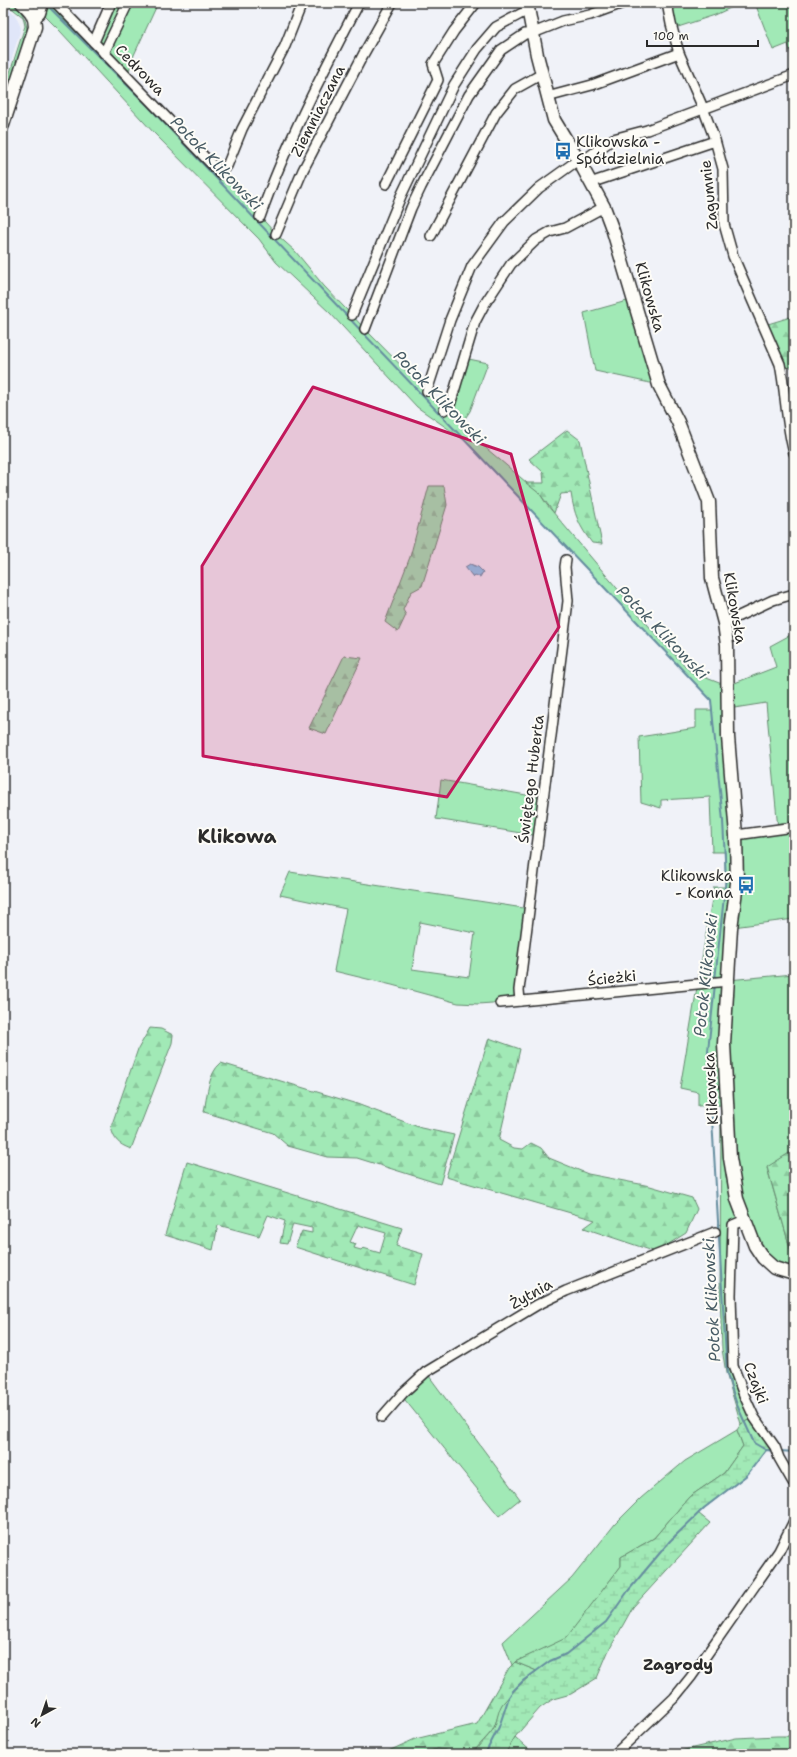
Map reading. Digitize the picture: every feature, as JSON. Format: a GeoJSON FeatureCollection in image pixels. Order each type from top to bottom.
{"type":"FeatureCollection","features":[{"type":"Feature","properties":{"kind":"street"},"geometry":{"type":"LineString","coordinates":[[3,125],[35,27],[34,18],[22,3]]}},
{"type":"Feature","properties":{"kind":"street"},"geometry":{"type":"LineString","coordinates":[[34,18],[39,13],[42,3]]}},
{"type":"Feature","properties":{"kind":"street","name":"Cedrowa"},"geometry":{"type":"LineString","coordinates":[[56,3],[221,174],[227,166],[242,129],[285,46],[302,3]]}},
{"type":"Feature","properties":{"kind":"street"},"geometry":{"type":"LineString","coordinates":[[94,42],[111,3]]}},
{"type":"Feature","properties":{"kind":"street"},"geometry":{"type":"LineString","coordinates":[[104,53],[128,3]]}},
{"type":"Feature","properties":{"kind":"street","name":"Ziemniaczana"},"geometry":{"type":"LineString","coordinates":[[260,217],[288,144],[359,3]]}},
{"type":"Feature","properties":{"kind":"street","name":"Ziemniaczana"},"geometry":{"type":"LineString","coordinates":[[276,234],[303,170],[392,3]]}},
{"type":"Feature","properties":{"kind":"street"},"geometry":{"type":"LineString","coordinates":[[386,184],[438,80],[433,64],[454,31],[476,3]]}},
{"type":"Feature","properties":{"kind":"street"},"geometry":{"type":"LineString","coordinates":[[365,329],[411,208],[469,94],[502,50],[525,34],[533,33],[562,21],[590,15],[623,3]]}},
{"type":"Feature","properties":{"kind":"street","name":"Zagumnie"},"geometry":{"type":"LineString","coordinates":[[667,3],[679,52],[703,108],[723,169],[724,224],[733,256],[780,364],[784,384],[789,433],[794,453]]}},
{"type":"Feature","properties":{"kind":"street"},"geometry":{"type":"LineString","coordinates":[[352,315],[401,196],[454,85],[477,49],[496,27],[527,6]]}},
{"type":"Feature","properties":{"kind":"street","name":"Klikowska"},"geometry":{"type":"LineString","coordinates":[[527,6],[547,97],[554,120],[604,207],[615,237],[659,385],[678,422],[709,502],[712,578],[724,623],[727,645],[730,776],[736,835],[737,883],[731,928],[719,982],[730,1158],[737,1199],[755,1246],[763,1258],[774,1268],[794,1274]]}},
{"type":"Feature","properties":{"kind":"street"},"geometry":{"type":"LineString","coordinates":[[547,97],[592,85],[679,52]]}},
{"type":"Feature","properties":{"kind":"street"},"geometry":{"type":"LineString","coordinates":[[431,236],[496,113],[516,89],[542,74]]}},
{"type":"Feature","properties":{"kind":"street"},"geometry":{"type":"LineString","coordinates":[[427,391],[450,320],[472,266],[504,222],[539,188],[613,139],[647,130],[794,75]]}},
{"type":"Feature","properties":{"kind":"street"},"geometry":{"type":"LineString","coordinates":[[590,183],[715,141]]}},
{"type":"Feature","properties":{"kind":"street"},"geometry":{"type":"LineString","coordinates":[[444,410],[450,405],[475,322],[484,304],[511,264],[536,240],[550,232],[565,228],[604,207]]}},
{"type":"Feature","properties":{"kind":"street","name":"Świętego Huberta"},"geometry":{"type":"LineString","coordinates":[[520,1001],[519,990],[568,601],[565,567],[566,560]]}},
{"type":"Feature","properties":{"kind":"street"},"geometry":{"type":"LineString","coordinates":[[724,623],[772,600],[794,594]]}},
{"type":"Feature","properties":{"kind":"street"},"geometry":{"type":"LineString","coordinates":[[736,835],[794,827]]}},
{"type":"Feature","properties":{"kind":"street","name":"Ścieżki"},"geometry":{"type":"LineString","coordinates":[[500,1003],[719,982]]}},
{"type":"Feature","properties":{"kind":"street","name":"Czajki"},"geometry":{"type":"LineString","coordinates":[[745,1220],[732,1225],[731,1295],[733,1366],[754,1417],[776,1447],[779,1458],[794,1484]]}},
{"type":"Feature","properties":{"kind":"street","name":"Żytnia"},"geometry":{"type":"LineString","coordinates":[[382,1417],[403,1393],[426,1372],[537,1305],[566,1291],[715,1232]]}},
{"type":"Feature","properties":{"kind":"street"},"geometry":{"type":"LineString","coordinates":[[615,1754],[674,1698],[691,1677],[779,1552],[794,1521]]}},
{"type":"Feature","properties":{"kind":"highlighted area"},"geometry":{"type":"Polygon","coordinates":[[[313,387],[511,454],[559,627],[447,797],[203,756],[202,566],[313,387]]]}},
{"type":"Feature","properties":{"kind":"shaded area"},"geometry":{"type":"Polygon","coordinates":[[[3,4],[15,14],[21,28],[3,87],[3,4]]]}},
{"type":"Feature","properties":{"kind":"green space"},"geometry":{"type":"Polygon","coordinates":[[[5,3],[16,4],[25,20],[27,33],[3,108],[3,94],[25,26],[23,17],[5,3]]]}},
{"type":"Feature","properties":{"kind":"green space"},"geometry":{"type":"Polygon","coordinates":[[[34,3],[52,5],[94,42],[111,3],[158,3],[134,55],[127,77],[221,174],[276,234],[295,251],[324,286],[365,329],[444,409],[464,358],[488,363],[470,411],[460,426],[540,494],[547,505],[658,637],[691,672],[727,686],[776,667],[770,646],[794,633],[794,919],[733,927],[728,980],[794,974],[794,1150],[767,1168],[794,1262],[794,1274],[774,1268],[745,1220],[733,1225],[732,1353],[754,1417],[741,1424],[726,1373],[722,1349],[720,1295],[721,1105],[698,1106],[698,1092],[680,1088],[714,887],[725,887],[725,852],[712,852],[710,797],[661,800],[661,808],[641,802],[639,737],[696,728],[696,710],[712,710],[711,700],[467,442],[417,407],[330,313],[276,262],[259,239],[154,133],[60,31],[40,11],[34,18],[34,3]],[[766,703],[728,709],[736,835],[778,829],[766,703]]]}},
{"type":"Feature","properties":{"kind":"green space"},"geometry":{"type":"Polygon","coordinates":[[[667,3],[741,3],[715,15],[672,29],[667,3]]]}},
{"type":"Feature","properties":{"kind":"green space"},"geometry":{"type":"Polygon","coordinates":[[[755,3],[794,3],[794,62],[788,44],[773,50],[755,3]]]}},
{"type":"Feature","properties":{"kind":"green space"},"geometry":{"type":"Polygon","coordinates":[[[634,299],[656,377],[650,383],[595,371],[584,313],[634,299]]]}},
{"type":"Feature","properties":{"kind":"green space"},"geometry":{"type":"Polygon","coordinates":[[[794,316],[794,366],[787,368],[776,349],[768,324],[794,316]]]}},
{"type":"Feature","properties":{"kind":"green space"},"geometry":{"type":"Polygon","coordinates":[[[567,430],[580,440],[602,544],[592,543],[584,531],[578,520],[571,493],[561,494],[554,513],[540,494],[526,483],[544,483],[543,472],[529,459],[567,430]]]}},
{"type":"Feature","properties":{"kind":"green space"},"geometry":{"type":"Polygon","coordinates":[[[429,486],[444,486],[447,505],[422,586],[411,592],[403,610],[406,615],[398,632],[385,622],[410,557],[429,486]]]}},
{"type":"Feature","properties":{"kind":"green space"},"geometry":{"type":"Polygon","coordinates":[[[344,656],[362,658],[326,734],[309,728],[344,656]]]}},
{"type":"Feature","properties":{"kind":"green space"},"geometry":{"type":"Polygon","coordinates":[[[441,780],[543,798],[539,836],[436,819],[441,780]]]}},
{"type":"Feature","properties":{"kind":"green space"},"geometry":{"type":"Polygon","coordinates":[[[290,872],[530,909],[520,1001],[478,1004],[458,1003],[334,971],[346,909],[280,895],[290,872]],[[420,922],[412,969],[469,977],[475,933],[420,922]]]}},
{"type":"Feature","properties":{"kind":"green space"},"geometry":{"type":"Polygon","coordinates":[[[150,1028],[161,1029],[173,1035],[172,1043],[131,1149],[117,1141],[111,1127],[138,1049],[150,1028]]]}},
{"type":"Feature","properties":{"kind":"green space"},"geometry":{"type":"Polygon","coordinates":[[[489,1038],[520,1049],[499,1140],[514,1148],[523,1149],[531,1143],[541,1148],[549,1158],[588,1174],[650,1186],[692,1198],[697,1209],[686,1233],[656,1252],[584,1228],[595,1220],[446,1177],[489,1038]]]}},
{"type":"Feature","properties":{"kind":"green space"},"geometry":{"type":"Polygon","coordinates":[[[221,1063],[357,1104],[421,1128],[454,1135],[440,1184],[357,1158],[327,1157],[288,1146],[273,1133],[204,1112],[207,1093],[213,1073],[221,1063]]]}},
{"type":"Feature","properties":{"kind":"green space"},"geometry":{"type":"Polygon","coordinates":[[[794,1150],[794,1262],[767,1167],[794,1150]]]}},
{"type":"Feature","properties":{"kind":"green space"},"geometry":{"type":"Polygon","coordinates":[[[187,1162],[402,1228],[396,1246],[423,1254],[414,1285],[295,1247],[302,1231],[312,1233],[312,1228],[293,1224],[287,1244],[280,1243],[285,1221],[268,1215],[259,1236],[218,1225],[213,1250],[165,1235],[187,1162]],[[358,1225],[350,1242],[356,1244],[354,1248],[361,1250],[363,1248],[380,1253],[386,1233],[358,1225]]]}},
{"type":"Feature","properties":{"kind":"green space"},"geometry":{"type":"Polygon","coordinates":[[[426,1372],[520,1499],[499,1516],[401,1395],[426,1372]]]}},
{"type":"Feature","properties":{"kind":"green space"},"geometry":{"type":"Polygon","coordinates":[[[754,1417],[773,1447],[766,1451],[747,1475],[698,1513],[710,1523],[633,1607],[608,1652],[597,1678],[571,1694],[553,1699],[540,1708],[515,1737],[505,1754],[416,1754],[438,1749],[455,1752],[476,1749],[489,1736],[494,1728],[500,1708],[504,1702],[523,1682],[537,1671],[515,1662],[566,1638],[621,1566],[621,1557],[654,1538],[689,1497],[724,1473],[743,1446],[737,1430],[741,1424],[754,1417]]]}},
{"type":"Feature","properties":{"kind":"green space"},"geometry":{"type":"Polygon","coordinates":[[[737,1430],[743,1446],[724,1473],[689,1497],[654,1538],[621,1557],[621,1566],[566,1639],[515,1662],[512,1665],[503,1642],[572,1578],[615,1524],[641,1498],[685,1461],[737,1430]]]}},
{"type":"Feature","properties":{"kind":"green space"},"geometry":{"type":"Polygon","coordinates":[[[515,1662],[537,1671],[524,1680],[513,1691],[509,1699],[503,1703],[493,1730],[476,1749],[455,1752],[438,1749],[416,1754],[382,1754],[415,1739],[477,1724],[509,1668],[515,1662]]]}},
{"type":"Feature","properties":{"kind":"green space"},"geometry":{"type":"Polygon","coordinates":[[[793,1736],[794,1746],[789,1754],[667,1754],[736,1738],[793,1736]]]}},
{"type":"Feature","properties":{"kind":"green space"},"geometry":{"type":"Polygon","coordinates":[[[515,1737],[534,1754],[505,1754],[515,1737]]]}},
{"type":"Feature","properties":{"kind":"water"},"geometry":{"type":"Polygon","coordinates":[[[470,564],[478,567],[483,572],[480,577],[475,575],[473,577],[465,567],[470,564]]]}},
{"type":"Feature","properties":{"kind":"waterway","name":"Potok Klikowski"},"geometry":{"type":"LineString","coordinates":[[50,8],[148,106],[711,700],[723,821],[726,878],[715,980]]}},
{"type":"Feature","properties":{"kind":"waterway","name":"Potok Klikowski"},"geometry":{"type":"LineString","coordinates":[[715,984],[708,1051],[727,1374],[737,1405],[754,1443],[766,1450],[774,1451]]}},
{"type":"Feature","properties":{"kind":"waterway"},"geometry":{"type":"LineString","coordinates":[[485,1754],[499,1727],[509,1697],[513,1691],[524,1680],[550,1661],[566,1654],[606,1622],[628,1591],[670,1541],[704,1508],[747,1475],[766,1450]]}},
{"type":"Feature","properties":{"kind":"waterway","name":"Potok Klikowski"},"geometry":{"type":"LineString","coordinates":[[780,1451],[794,1452]]}},
{"type":"Feature","properties":{"kind":"place","name":"Klikowska - Spółdzielnia"},"geometry":{"type":"Point","coordinates":[563,151]}},
{"type":"Feature","properties":{"kind":"place","name":"Klikowska - Konna"},"geometry":{"type":"Point","coordinates":[746,885]}},
{"type":"Feature","properties":{"kind":"district","name":"Klikowa"},"geometry":{"type":"Point","coordinates":[237,836]}},
{"type":"Feature","properties":{"kind":"district","name":"Zagrody"},"geometry":{"type":"Point","coordinates":[678,1664]}}]}
